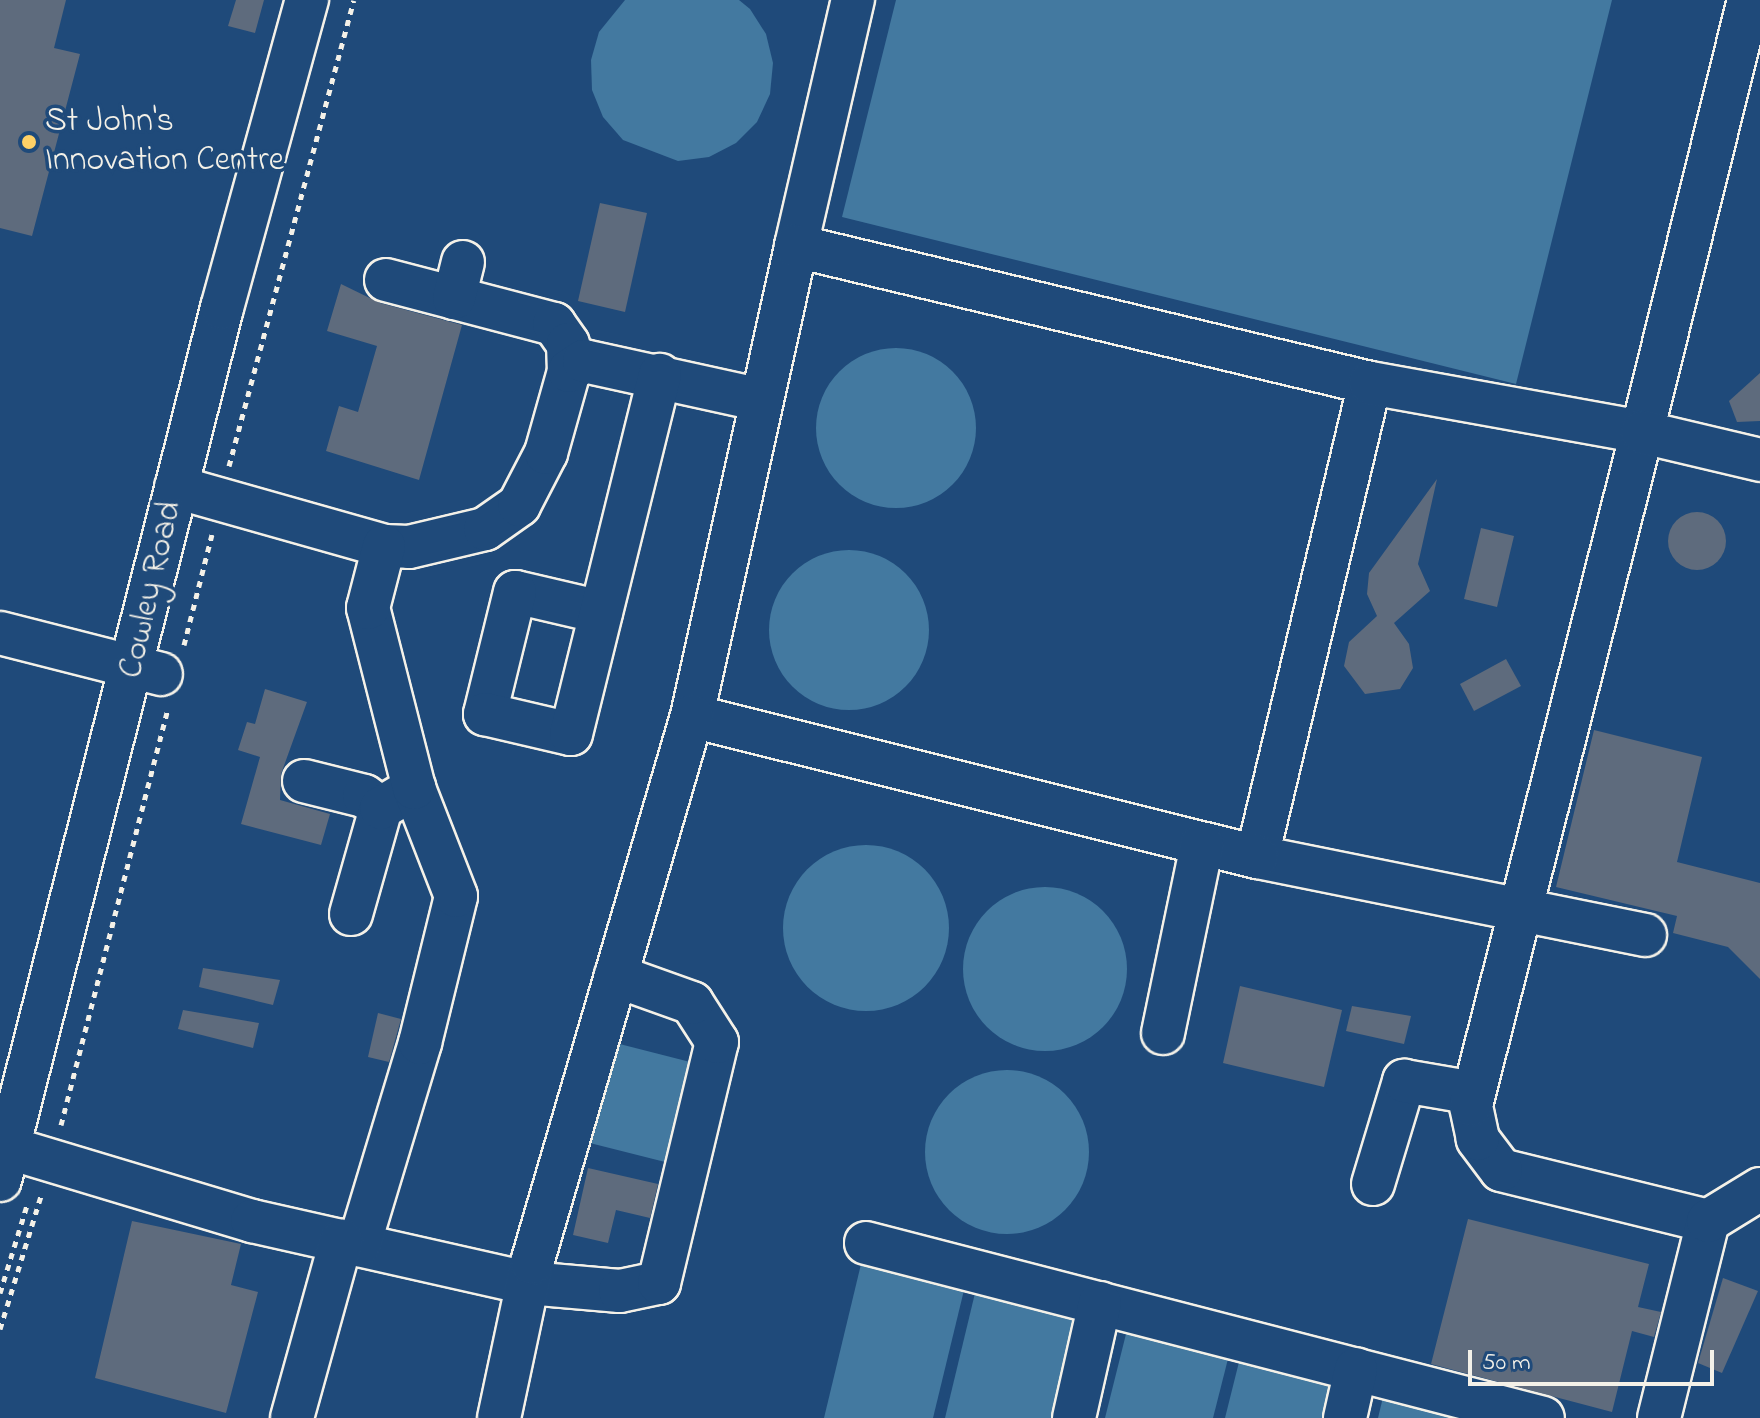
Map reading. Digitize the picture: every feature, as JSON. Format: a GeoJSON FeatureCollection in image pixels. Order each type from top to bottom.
{"type":"FeatureCollection","features":[{"type":"Feature","properties":{"kind":"street","name":"Cowley Road"},"geometry":{"type":"LineString","coordinates":[[17,1161],[149,670],[176,487],[307,0]]}},
{"type":"Feature","properties":{"kind":"street"},"geometry":{"type":"LineString","coordinates":[[499,1418],[528,1283],[692,716],[853,0]]}},
{"type":"Feature","properties":{"kind":"street"},"geometry":{"type":"LineString","coordinates":[[1708,1221],[1501,1170],[1478,1139],[1474,1093],[1524,908],[1749,0]]}},
{"type":"Feature","properties":{"kind":"street"},"geometry":{"type":"LineString","coordinates":[[796,246],[1370,383],[1642,432],[1760,460]]}},
{"type":"Feature","properties":{"kind":"street"},"geometry":{"type":"LineString","coordinates":[[176,487],[384,546],[447,541],[485,529],[519,505],[546,453],[569,371],[568,344],[554,324],[459,280],[386,280]]}},
{"type":"Feature","properties":{"kind":"street"},"geometry":{"type":"LineString","coordinates":[[569,371],[584,361],[604,361],[762,400]]}},
{"type":"Feature","properties":{"kind":"street"},"geometry":{"type":"LineString","coordinates":[[601,612],[660,375]]}},
{"type":"Feature","properties":{"kind":"street"},"geometry":{"type":"LineString","coordinates":[[1257,857],[1370,383]]}},
{"type":"Feature","properties":{"kind":"street"},"geometry":{"type":"LineString","coordinates":[[292,1418],[420,1043],[456,896],[398,798],[368,608],[384,546]]}},
{"type":"Feature","properties":{"kind":"street"},"geometry":{"type":"LineString","coordinates":[[0,633],[149,670]]}},
{"type":"Feature","properties":{"kind":"street"},"geometry":{"type":"LineString","coordinates":[[692,716],[1257,857],[1524,908],[1645,935]]}},
{"type":"Feature","properties":{"kind":"street"},"geometry":{"type":"LineString","coordinates":[[304,781],[364,796],[398,798]]}},
{"type":"Feature","properties":{"kind":"street"},"geometry":{"type":"LineString","coordinates":[[351,914],[398,798]]}},
{"type":"Feature","properties":{"kind":"street"},"geometry":{"type":"LineString","coordinates":[[1163,1033],[1202,844]]}},
{"type":"Feature","properties":{"kind":"street"},"geometry":{"type":"LineString","coordinates":[[17,1161],[252,1221],[528,1283],[620,1291],[659,1283],[717,1042],[692,1003],[616,976]]}},
{"type":"Feature","properties":{"kind":"street"},"geometry":{"type":"LineString","coordinates":[[1373,1184],[1404,1081],[1474,1093]]}},
{"type":"Feature","properties":{"kind":"street"},"geometry":{"type":"LineString","coordinates":[[1659,1418],[1708,1221],[1760,1189]]}},
{"type":"Feature","properties":{"kind":"street"},"geometry":{"type":"LineString","coordinates":[[866,1243],[1543,1418]]}},
{"type":"Feature","properties":{"kind":"street"},"geometry":{"type":"LineString","coordinates":[[1074,1418],[1100,1303]]}},
{"type":"Feature","properties":{"kind":"street"},"geometry":{"type":"LineString","coordinates":[[1345,1418],[1356,1369]]}},
{"type":"Feature","properties":{"kind":"path"},"geometry":{"type":"LineString","coordinates":[[0,1293],[17,1161]]}},
{"type":"Feature","properties":{"kind":"water"},"geometry":{"type":"Polygon","coordinates":[[[625,0],[739,0],[750,9],[766,34],[773,63],[770,94],[757,122],[736,143],[709,157],[678,161],[623,140],[603,117],[592,90],[591,60],[599,32],[625,0]]]}},
{"type":"Feature","properties":{"kind":"water"},"geometry":{"type":"Polygon","coordinates":[[[896,0],[1612,0],[1516,384],[842,217],[896,0]]]}},
{"type":"Feature","properties":{"kind":"water"},"geometry":{"type":"Polygon","coordinates":[[[896,348],[927,354],[952,372],[970,397],[976,428],[970,459],[952,484],[927,502],[896,508],[865,502],[840,484],[822,459],[816,428],[822,397],[840,372],[865,354],[896,348]]]}},
{"type":"Feature","properties":{"kind":"water"},"geometry":{"type":"Polygon","coordinates":[[[849,550],[880,556],[906,573],[923,599],[929,630],[923,661],[906,687],[880,704],[849,710],[818,704],[792,687],[775,661],[769,630],[775,599],[792,573],[818,556],[849,550]]]}},
{"type":"Feature","properties":{"kind":"water"},"geometry":{"type":"Polygon","coordinates":[[[866,845],[898,851],[925,869],[943,896],[949,928],[943,960],[925,987],[898,1005],[866,1011],[834,1005],[807,987],[789,960],[783,928],[789,896],[807,869],[834,851],[866,845]]]}},
{"type":"Feature","properties":{"kind":"water"},"geometry":{"type":"Polygon","coordinates":[[[1045,887],[1076,893],[1103,911],[1121,938],[1127,969],[1121,1000],[1103,1027],[1076,1045],[1045,1051],[1014,1045],[987,1027],[969,1000],[963,969],[969,938],[987,911],[1014,893],[1045,887]]]}},
{"type":"Feature","properties":{"kind":"water"},"geometry":{"type":"Polygon","coordinates":[[[604,1040],[698,1064],[673,1164],[578,1140],[604,1040]]]}},
{"type":"Feature","properties":{"kind":"water"},"geometry":{"type":"Polygon","coordinates":[[[1007,1070],[1039,1076],[1065,1094],[1083,1120],[1089,1152],[1083,1184],[1065,1210],[1039,1228],[1007,1234],[975,1228],[949,1210],[931,1184],[925,1152],[931,1120],[949,1094],[975,1076],[1007,1070]]]}},
{"type":"Feature","properties":{"kind":"water"},"geometry":{"type":"Polygon","coordinates":[[[862,1260],[965,1286],[933,1418],[824,1418],[862,1260]]]}},
{"type":"Feature","properties":{"kind":"water"},"geometry":{"type":"Polygon","coordinates":[[[976,1289],[1079,1314],[1053,1418],[945,1418],[976,1289]]]}},
{"type":"Feature","properties":{"kind":"water"},"geometry":{"type":"Polygon","coordinates":[[[1128,1326],[1230,1351],[1213,1418],[1105,1418],[1128,1326]]]}},
{"type":"Feature","properties":{"kind":"water"},"geometry":{"type":"Polygon","coordinates":[[[1241,1354],[1343,1378],[1334,1418],[1225,1418],[1241,1354]]]}},
{"type":"Feature","properties":{"kind":"water"},"geometry":{"type":"Polygon","coordinates":[[[1384,1393],[1487,1418],[1378,1418],[1384,1393]]]}},
{"type":"Feature","properties":{"kind":"building","name":"St John's Innovation Centre"},"geometry":{"type":"Polygon","coordinates":[[[0,0],[66,0],[54,48],[80,54],[32,236],[0,228],[0,0]]]}},
{"type":"Feature","properties":{"kind":"building"},"geometry":{"type":"Polygon","coordinates":[[[236,0],[264,0],[255,33],[228,26],[236,0]]]}},
{"type":"Feature","properties":{"kind":"building"},"geometry":{"type":"Polygon","coordinates":[[[600,203],[647,213],[625,312],[578,301],[600,203]]]}},
{"type":"Feature","properties":{"kind":"building"},"geometry":{"type":"Polygon","coordinates":[[[341,284],[380,303],[462,325],[419,480],[326,451],[339,406],[358,412],[377,346],[327,331],[341,284]]]}},
{"type":"Feature","properties":{"kind":"building"},"geometry":{"type":"Polygon","coordinates":[[[1760,373],[1760,421],[1737,422],[1729,401],[1760,373]]]}},
{"type":"Feature","properties":{"kind":"building"},"geometry":{"type":"Polygon","coordinates":[[[1437,479],[1418,564],[1430,591],[1394,623],[1409,644],[1413,668],[1400,689],[1365,694],[1344,666],[1349,642],[1377,616],[1367,594],[1369,573],[1437,479]]]}},
{"type":"Feature","properties":{"kind":"building"},"geometry":{"type":"Polygon","coordinates":[[[1697,512],[1718,520],[1726,541],[1718,562],[1697,570],[1676,562],[1668,541],[1676,520],[1697,512]]]}},
{"type":"Feature","properties":{"kind":"building"},"geometry":{"type":"Polygon","coordinates":[[[1481,528],[1514,536],[1497,607],[1464,599],[1481,528]]]}},
{"type":"Feature","properties":{"kind":"building"},"geometry":{"type":"Polygon","coordinates":[[[1506,659],[1521,686],[1474,711],[1460,684],[1506,659]]]}},
{"type":"Feature","properties":{"kind":"building"},"geometry":{"type":"Polygon","coordinates":[[[265,689],[307,702],[281,774],[280,800],[330,814],[321,845],[241,824],[260,757],[238,750],[247,722],[255,724],[265,689]]]}},
{"type":"Feature","properties":{"kind":"building"},"geometry":{"type":"Polygon","coordinates":[[[1594,730],[1702,757],[1677,862],[1760,883],[1760,979],[1728,947],[1673,933],[1677,916],[1556,887],[1594,730]]]}},
{"type":"Feature","properties":{"kind":"building"},"geometry":{"type":"Polygon","coordinates":[[[203,968],[280,980],[273,1005],[199,987],[203,968]]]}},
{"type":"Feature","properties":{"kind":"building"},"geometry":{"type":"Polygon","coordinates":[[[1240,986],[1342,1010],[1324,1087],[1223,1063],[1240,986]]]}},
{"type":"Feature","properties":{"kind":"building"},"geometry":{"type":"Polygon","coordinates":[[[1352,1006],[1411,1016],[1404,1044],[1346,1031],[1352,1006]]]}},
{"type":"Feature","properties":{"kind":"building"},"geometry":{"type":"Polygon","coordinates":[[[183,1010],[259,1023],[253,1048],[178,1029],[183,1010]]]}},
{"type":"Feature","properties":{"kind":"building"},"geometry":{"type":"Polygon","coordinates":[[[378,1013],[401,1019],[389,1062],[368,1057],[378,1013]]]}},
{"type":"Feature","properties":{"kind":"building"},"geometry":{"type":"Polygon","coordinates":[[[588,1168],[658,1184],[650,1218],[616,1210],[608,1243],[573,1235],[588,1168]]]}},
{"type":"Feature","properties":{"kind":"building"},"geometry":{"type":"Polygon","coordinates":[[[1468,1219],[1649,1264],[1638,1307],[1661,1312],[1654,1337],[1632,1331],[1612,1412],[1431,1364],[1468,1219]]]}},
{"type":"Feature","properties":{"kind":"building"},"geometry":{"type":"Polygon","coordinates":[[[132,1221],[241,1244],[231,1285],[258,1292],[226,1413],[95,1378],[132,1221]]]}},
{"type":"Feature","properties":{"kind":"building"},"geometry":{"type":"Polygon","coordinates":[[[1723,1278],[1758,1291],[1722,1373],[1698,1363],[1723,1278]]]}},
{"type":"Feature","properties":{"kind":"place","name":"St John's Innovation Centre"},"geometry":{"type":"Point","coordinates":[29,142]}}]}
